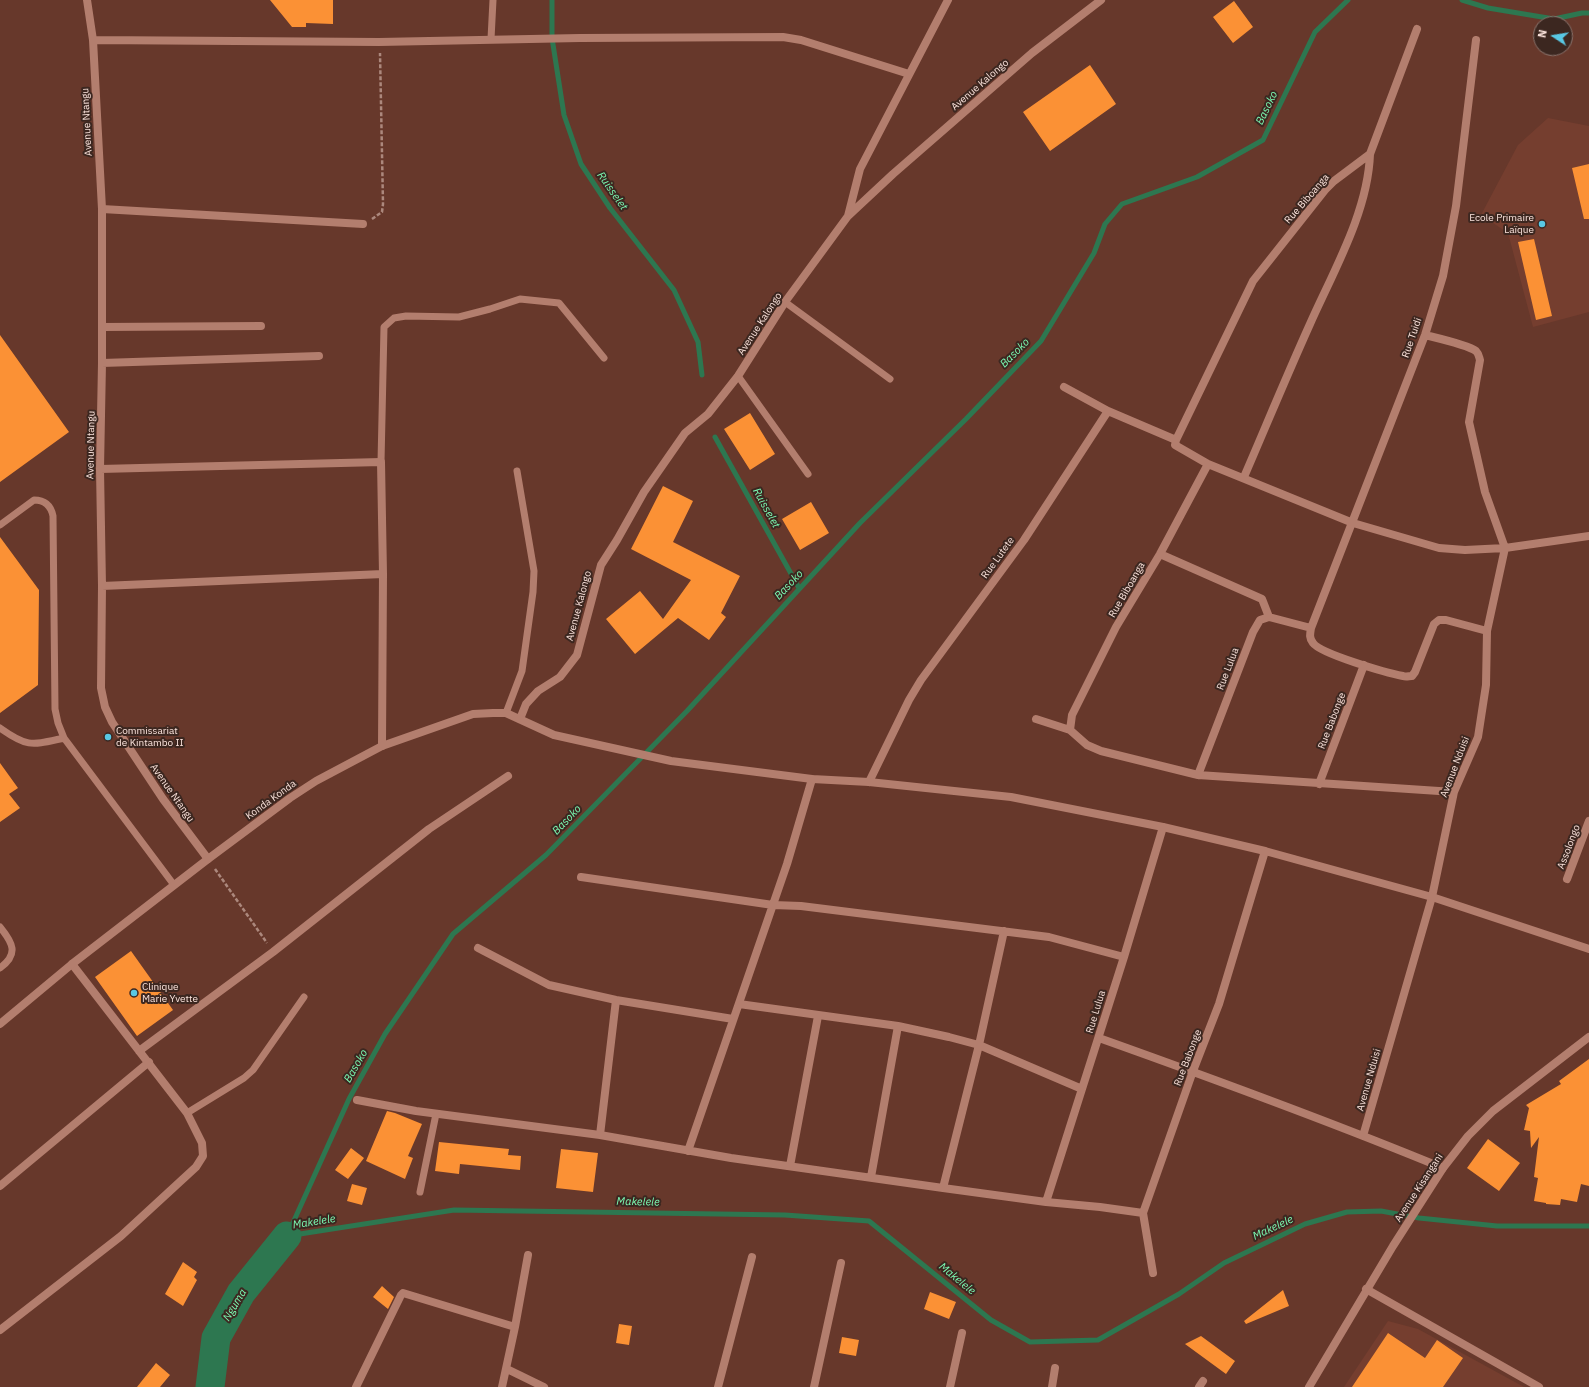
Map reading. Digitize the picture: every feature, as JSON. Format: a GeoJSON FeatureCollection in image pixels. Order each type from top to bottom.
{"type":"FeatureCollection","features":[{"type":"Feature","properties":{"kind":"street","name":"Avenue Ntangu"},"geometry":{"type":"LineString","coordinates":[[87,0],[93,40],[102,210],[100,469],[102,586],[101,688],[105,707],[112,722],[163,799],[208,859]]}},
{"type":"Feature","properties":{"kind":"street"},"geometry":{"type":"LineString","coordinates":[[848,216],[860,169],[948,0]]}},
{"type":"Feature","properties":{"kind":"street","name":"Avenue Kalongo"},"geometry":{"type":"LineString","coordinates":[[520,719],[526,704],[538,691],[560,677],[577,655],[601,565],[644,492],[685,433],[708,414],[738,376],[785,302],[848,216],[893,174],[1032,53],[1101,0]]}},
{"type":"Feature","properties":{"kind":"street"},"geometry":{"type":"LineString","coordinates":[[1244,478],[1288,372],[1355,224],[1369,171],[1370,154],[1417,29]]}},
{"type":"Feature","properties":{"kind":"street"},"geometry":{"type":"LineString","coordinates":[[93,40],[379,42],[491,39],[783,37],[801,40],[909,74]]}},
{"type":"Feature","properties":{"kind":"street","name":"Rue Tuidi"},"geometry":{"type":"LineString","coordinates":[[1311,628],[1425,335],[1443,276],[1456,206],[1476,40]]}},
{"type":"Feature","properties":{"kind":"street","name":"Rue Biboanga"},"geometry":{"type":"LineString","coordinates":[[1176,443],[1253,281],[1334,181],[1370,154]]}},
{"type":"Feature","properties":{"kind":"street"},"geometry":{"type":"LineString","coordinates":[[102,210],[363,224]]}},
{"type":"Feature","properties":{"kind":"street"},"geometry":{"type":"LineString","coordinates":[[102,327],[261,326]]}},
{"type":"Feature","properties":{"kind":"street"},"geometry":{"type":"LineString","coordinates":[[1425,335],[1452,342],[1476,351],[1479,355],[1480,360],[1469,422],[1485,492],[1505,548]]}},
{"type":"Feature","properties":{"kind":"street"},"geometry":{"type":"LineString","coordinates":[[102,363],[319,356]]}},
{"type":"Feature","properties":{"kind":"street"},"geometry":{"type":"LineString","coordinates":[[1064,387],[1108,411],[1176,443],[1208,464],[1353,523],[1439,548],[1452,550],[1505,548],[1589,536]]}},
{"type":"Feature","properties":{"kind":"street","name":"Rue Lutete"},"geometry":{"type":"LineString","coordinates":[[870,782],[909,700],[921,680],[1024,540],[1108,411]]}},
{"type":"Feature","properties":{"kind":"street"},"geometry":{"type":"LineString","coordinates":[[100,469],[381,462],[383,574],[382,746]]}},
{"type":"Feature","properties":{"kind":"street","name":"Rue Biboanga"},"geometry":{"type":"LineString","coordinates":[[1070,730],[1072,715],[1106,648],[1160,554],[1208,464]]}},
{"type":"Feature","properties":{"kind":"street","name":"Avenue Nduisi"},"geometry":{"type":"LineString","coordinates":[[1363,1136],[1432,897],[1454,792],[1478,737],[1486,684],[1487,631],[1505,548]]}},
{"type":"Feature","properties":{"kind":"street"},"geometry":{"type":"LineString","coordinates":[[1160,554],[1262,600],[1269,617],[1311,628],[1310,638],[1314,645],[1323,650],[1364,665],[1404,677],[1412,676],[1415,672],[1434,624],[1440,620],[1446,620],[1487,631]]}},
{"type":"Feature","properties":{"kind":"street"},"geometry":{"type":"LineString","coordinates":[[102,586],[383,574]]}},
{"type":"Feature","properties":{"kind":"street","name":"Rue Lulua"},"geometry":{"type":"LineString","coordinates":[[1198,775],[1253,632],[1260,620],[1269,617]]}},
{"type":"Feature","properties":{"kind":"street","name":"Rue Babonge"},"geometry":{"type":"LineString","coordinates":[[1319,784],[1364,665]]}},
{"type":"Feature","properties":{"kind":"street","name":"Konda Konda"},"geometry":{"type":"LineString","coordinates":[[0,1024],[72,964],[290,798],[316,781],[382,746],[473,714],[506,713],[554,735],[671,761],[812,779],[870,782],[1011,797],[1163,826],[1265,851],[1432,897],[1589,949]]}},
{"type":"Feature","properties":{"kind":"street"},"geometry":{"type":"LineString","coordinates":[[1036,719],[1070,730],[1087,745],[1100,751],[1198,775],[1454,792]]}},
{"type":"Feature","properties":{"kind":"street"},"geometry":{"type":"LineString","coordinates":[[139,1051],[273,952],[429,830],[508,776]]}},
{"type":"Feature","properties":{"kind":"street"},"geometry":{"type":"LineString","coordinates":[[688,1151],[773,905],[812,779]]}},
{"type":"Feature","properties":{"kind":"street","name":"Assolongo"},"geometry":{"type":"LineString","coordinates":[[1567,879],[1589,821]]}},
{"type":"Feature","properties":{"kind":"street","name":"Rue Lulua"},"geometry":{"type":"LineString","coordinates":[[1046,1202],[1099,1038],[1163,826]]}},
{"type":"Feature","properties":{"kind":"street","name":"Rue Babonge"},"geometry":{"type":"LineString","coordinates":[[1154,1273],[1143,1213],[1192,1071],[1219,1004],[1265,851]]}},
{"type":"Feature","properties":{"kind":"street"},"geometry":{"type":"LineString","coordinates":[[581,877],[773,905],[801,906],[1004,931],[1063,940],[1124,957]]}},
{"type":"Feature","properties":{"kind":"street"},"geometry":{"type":"LineString","coordinates":[[943,1188],[979,1045],[1004,931]]}},
{"type":"Feature","properties":{"kind":"street"},"geometry":{"type":"LineString","coordinates":[[478,948],[549,985],[616,1000],[733,1019]]}},
{"type":"Feature","properties":{"kind":"street"},"geometry":{"type":"LineString","coordinates":[[0,1330],[121,1236],[196,1166],[203,1156],[202,1143],[187,1113],[72,964]]}},
{"type":"Feature","properties":{"kind":"street"},"geometry":{"type":"LineString","coordinates":[[600,1135],[616,1000]]}},
{"type":"Feature","properties":{"kind":"street"},"geometry":{"type":"LineString","coordinates":[[739,1004],[898,1026],[949,1037],[979,1045],[1082,1089]]}},
{"type":"Feature","properties":{"kind":"street"},"geometry":{"type":"LineString","coordinates":[[790,1166],[818,1016]]}},
{"type":"Feature","properties":{"kind":"street"},"geometry":{"type":"LineString","coordinates":[[872,1177],[898,1026]]}},
{"type":"Feature","properties":{"kind":"street","name":"Avenue Kisangani"},"geometry":{"type":"LineString","coordinates":[[1309,1387],[1366,1289],[1442,1168],[1468,1136],[1493,1111],[1589,1037]]}},
{"type":"Feature","properties":{"kind":"street"},"geometry":{"type":"LineString","coordinates":[[1099,1038],[1192,1071],[1363,1136],[1442,1168]]}},
{"type":"Feature","properties":{"kind":"street"},"geometry":{"type":"LineString","coordinates":[[0,1186],[149,1062]]}},
{"type":"Feature","properties":{"kind":"street"},"geometry":{"type":"LineString","coordinates":[[357,1100],[436,1114],[600,1135],[688,1151],[943,1188],[1046,1202],[1100,1206],[1143,1213]]}},
{"type":"Feature","properties":{"kind":"street"},"geometry":{"type":"LineString","coordinates":[[502,1387],[507,1369],[528,1255]]}},
{"type":"Feature","properties":{"kind":"street"},"geometry":{"type":"LineString","coordinates":[[718,1387],[752,1257]]}},
{"type":"Feature","properties":{"kind":"street"},"geometry":{"type":"LineString","coordinates":[[814,1387],[841,1263]]}},
{"type":"Feature","properties":{"kind":"street"},"geometry":{"type":"LineString","coordinates":[[1366,1289],[1539,1387]]}},
{"type":"Feature","properties":{"kind":"street"},"geometry":{"type":"LineString","coordinates":[[356,1387],[400,1294],[403,1293],[515,1327]]}},
{"type":"Feature","properties":{"kind":"street"},"geometry":{"type":"LineString","coordinates":[[950,1387],[962,1333]]}},
{"type":"Feature","properties":{"kind":"street"},"geometry":{"type":"LineString","coordinates":[[1052,1387],[1055,1368]]}},
{"type":"Feature","properties":{"kind":"street"},"geometry":{"type":"LineString","coordinates":[[507,1369],[544,1387]]}},
{"type":"Feature","properties":{"kind":"lane"},"geometry":{"type":"LineString","coordinates":[[491,39],[493,0]]}},
{"type":"Feature","properties":{"kind":"lane"},"geometry":{"type":"LineString","coordinates":[[381,462],[384,327],[394,318],[406,316],[460,317],[520,299],[559,303],[604,358]]}},
{"type":"Feature","properties":{"kind":"lane"},"geometry":{"type":"LineString","coordinates":[[785,302],[890,379]]}},
{"type":"Feature","properties":{"kind":"lane"},"geometry":{"type":"LineString","coordinates":[[738,376],[808,474]]}},
{"type":"Feature","properties":{"kind":"lane"},"geometry":{"type":"LineString","coordinates":[[506,713],[522,671],[533,592],[534,571],[517,471]]}},
{"type":"Feature","properties":{"kind":"lane"},"geometry":{"type":"LineString","coordinates":[[0,525],[34,500],[39,500],[47,504],[51,509],[53,516],[54,709],[58,723],[64,738],[174,885]]}},
{"type":"Feature","properties":{"kind":"lane"},"geometry":{"type":"LineString","coordinates":[[0,728],[20,741],[36,744],[64,738]]}},
{"type":"Feature","properties":{"kind":"lane"},"geometry":{"type":"LineString","coordinates":[[0,927],[11,942],[13,952],[8,962],[0,968]]}},
{"type":"Feature","properties":{"kind":"lane"},"geometry":{"type":"LineString","coordinates":[[187,1113],[244,1078],[253,1070],[304,997]]}},
{"type":"Feature","properties":{"kind":"lane"},"geometry":{"type":"LineString","coordinates":[[420,1192],[436,1114]]}},
{"type":"Feature","properties":{"kind":"path"},"geometry":{"type":"LineString","coordinates":[[363,224],[382,212],[383,204],[379,42]]}},
{"type":"Feature","properties":{"kind":"path"},"geometry":{"type":"LineString","coordinates":[[208,859],[273,952]]}},
{"type":"Feature","properties":{"kind":"shaded area","name":"Ecole Primaire Laïque"},"geometry":{"type":"Polygon","coordinates":[[[1548,118],[1589,126],[1589,312],[1533,327],[1508,233],[1481,215],[1518,145],[1548,118]]]}},
{"type":"Feature","properties":{"kind":"shaded area"},"geometry":{"type":"Polygon","coordinates":[[[1388,1321],[1418,1329],[1524,1387],[1344,1387],[1388,1321]]]}},
{"type":"Feature","properties":{"kind":"building"},"geometry":{"type":"Polygon","coordinates":[[[270,0],[333,0],[333,24],[306,23],[306,27],[292,27],[270,0]]]}},
{"type":"Feature","properties":{"kind":"building"},"geometry":{"type":"Polygon","coordinates":[[[1234,1],[1253,27],[1233,43],[1213,17],[1234,1]]]}},
{"type":"Feature","properties":{"kind":"building"},"geometry":{"type":"Polygon","coordinates":[[[1090,65],[1116,104],[1050,151],[1023,112],[1090,65]]]}},
{"type":"Feature","properties":{"kind":"building"},"geometry":{"type":"Polygon","coordinates":[[[1589,164],[1589,219],[1584,219],[1572,168],[1589,164]]]}},
{"type":"Feature","properties":{"kind":"building"},"geometry":{"type":"Polygon","coordinates":[[[1534,239],[1552,316],[1536,320],[1518,242],[1534,239]]]}},
{"type":"Feature","properties":{"kind":"building"},"geometry":{"type":"Polygon","coordinates":[[[0,335],[69,432],[0,482],[0,335]]]}},
{"type":"Feature","properties":{"kind":"building"},"geometry":{"type":"Polygon","coordinates":[[[750,413],[775,454],[750,470],[724,429],[750,413]]]}},
{"type":"Feature","properties":{"kind":"building"},"geometry":{"type":"Polygon","coordinates":[[[663,486],[693,501],[673,542],[740,576],[721,613],[726,617],[709,640],[678,618],[635,654],[606,619],[640,591],[663,619],[691,580],[631,549],[663,486]]]}},
{"type":"Feature","properties":{"kind":"building"},"geometry":{"type":"Polygon","coordinates":[[[811,502],[829,533],[800,550],[782,519],[811,502]]]}},
{"type":"Feature","properties":{"kind":"building"},"geometry":{"type":"Polygon","coordinates":[[[0,537],[39,590],[38,685],[0,713],[0,537]]]}},
{"type":"Feature","properties":{"kind":"building"},"geometry":{"type":"Polygon","coordinates":[[[0,763],[18,788],[9,794],[20,808],[0,822],[0,763]]]}},
{"type":"Feature","properties":{"kind":"building","name":"Clinique Marie Yvette"},"geometry":{"type":"Polygon","coordinates":[[[131,951],[173,1010],[137,1036],[95,977],[131,951]]]}},
{"type":"Feature","properties":{"kind":"building"},"geometry":{"type":"Polygon","coordinates":[[[1589,1059],[1589,1186],[1581,1184],[1577,1202],[1561,1199],[1560,1205],[1534,1201],[1538,1178],[1534,1177],[1539,1137],[1531,1148],[1530,1131],[1524,1130],[1529,1108],[1526,1105],[1561,1084],[1559,1081],[1589,1059]]]}},
{"type":"Feature","properties":{"kind":"building"},"geometry":{"type":"Polygon","coordinates":[[[387,1111],[422,1124],[408,1156],[413,1158],[405,1179],[366,1161],[387,1111]]]}},
{"type":"Feature","properties":{"kind":"building"},"geometry":{"type":"Polygon","coordinates":[[[1488,1139],[1520,1163],[1499,1191],[1467,1168],[1488,1139]]]}},
{"type":"Feature","properties":{"kind":"building"},"geometry":{"type":"Polygon","coordinates":[[[439,1142],[509,1149],[508,1155],[521,1156],[520,1170],[460,1164],[459,1174],[435,1171],[439,1142]]]}},
{"type":"Feature","properties":{"kind":"building"},"geometry":{"type":"Polygon","coordinates":[[[351,1148],[364,1158],[348,1179],[335,1170],[351,1148]]]}},
{"type":"Feature","properties":{"kind":"building"},"geometry":{"type":"Polygon","coordinates":[[[561,1149],[598,1153],[593,1192],[556,1188],[561,1149]]]}},
{"type":"Feature","properties":{"kind":"building"},"geometry":{"type":"Polygon","coordinates":[[[352,1184],[367,1188],[362,1205],[347,1201],[352,1184]]]}},
{"type":"Feature","properties":{"kind":"building"},"geometry":{"type":"Polygon","coordinates":[[[183,1262],[197,1272],[194,1277],[197,1280],[183,1306],[165,1294],[183,1262]]]}},
{"type":"Feature","properties":{"kind":"building"},"geometry":{"type":"Polygon","coordinates":[[[382,1286],[394,1297],[388,1309],[373,1297],[382,1286]]]}},
{"type":"Feature","properties":{"kind":"building"},"geometry":{"type":"Polygon","coordinates":[[[1283,1290],[1289,1306],[1246,1324],[1244,1321],[1283,1290]]]}},
{"type":"Feature","properties":{"kind":"building"},"geometry":{"type":"Polygon","coordinates":[[[930,1292],[956,1302],[949,1319],[924,1309],[930,1292]]]}},
{"type":"Feature","properties":{"kind":"building"},"geometry":{"type":"Polygon","coordinates":[[[619,1324],[632,1326],[629,1345],[616,1343],[619,1324]]]}},
{"type":"Feature","properties":{"kind":"building"},"geometry":{"type":"Polygon","coordinates":[[[1388,1333],[1425,1358],[1437,1340],[1463,1358],[1443,1387],[1352,1387],[1388,1333]]]}},
{"type":"Feature","properties":{"kind":"building"},"geometry":{"type":"Polygon","coordinates":[[[1201,1336],[1235,1361],[1226,1374],[1185,1344],[1201,1336]]]}},
{"type":"Feature","properties":{"kind":"building"},"geometry":{"type":"Polygon","coordinates":[[[842,1337],[859,1340],[856,1356],[839,1353],[842,1337]]]}},
{"type":"Feature","properties":{"kind":"building"},"geometry":{"type":"Polygon","coordinates":[[[156,1363],[170,1375],[160,1387],[137,1387],[156,1363]]]}},
{"type":"Feature","properties":{"kind":"waterway","name":"Ruisselet"},"geometry":{"type":"LineString","coordinates":[[552,0],[552,38],[564,115],[581,164],[610,208],[674,290],[698,342],[702,375]]}},
{"type":"Feature","properties":{"kind":"waterway","name":"Basoko"},"geometry":{"type":"LineString","coordinates":[[287,1236],[349,1099],[385,1034],[453,934],[546,855],[687,711],[860,523],[966,419],[1041,341],[1094,253],[1105,224],[1122,204],[1197,177],[1263,140],[1315,32],[1348,0]]}},
{"type":"Feature","properties":{"kind":"waterway","name":"Basoko"},"geometry":{"type":"LineString","coordinates":[[1462,0],[1488,8],[1554,19],[1589,13]]}},
{"type":"Feature","properties":{"kind":"waterway","name":"Ruisselet"},"geometry":{"type":"LineString","coordinates":[[715,437],[799,588]]}},
{"type":"Feature","properties":{"kind":"waterway","name":"Makelele"},"geometry":{"type":"LineString","coordinates":[[287,1236],[454,1210],[785,1215],[869,1221],[991,1320],[1030,1342],[1098,1340],[1179,1294],[1224,1263],[1305,1224],[1347,1212],[1381,1211],[1419,1218],[1497,1226],[1589,1226]]}},
{"type":"Feature","properties":{"kind":"waterway","name":"Nguma"},"geometry":{"type":"LineString","coordinates":[[210,1387],[216,1338],[241,1293],[287,1236]]}},
{"type":"Feature","properties":{"kind":"place","name":"Ecole Primaire Laïque"},"geometry":{"type":"Point","coordinates":[1542,224]}},
{"type":"Feature","properties":{"kind":"place","name":"Commissariat de Kintambo II"},"geometry":{"type":"Point","coordinates":[108,737]}},
{"type":"Feature","properties":{"kind":"place","name":"Clinique Marie Yvette"},"geometry":{"type":"Point","coordinates":[134,993]}}]}
